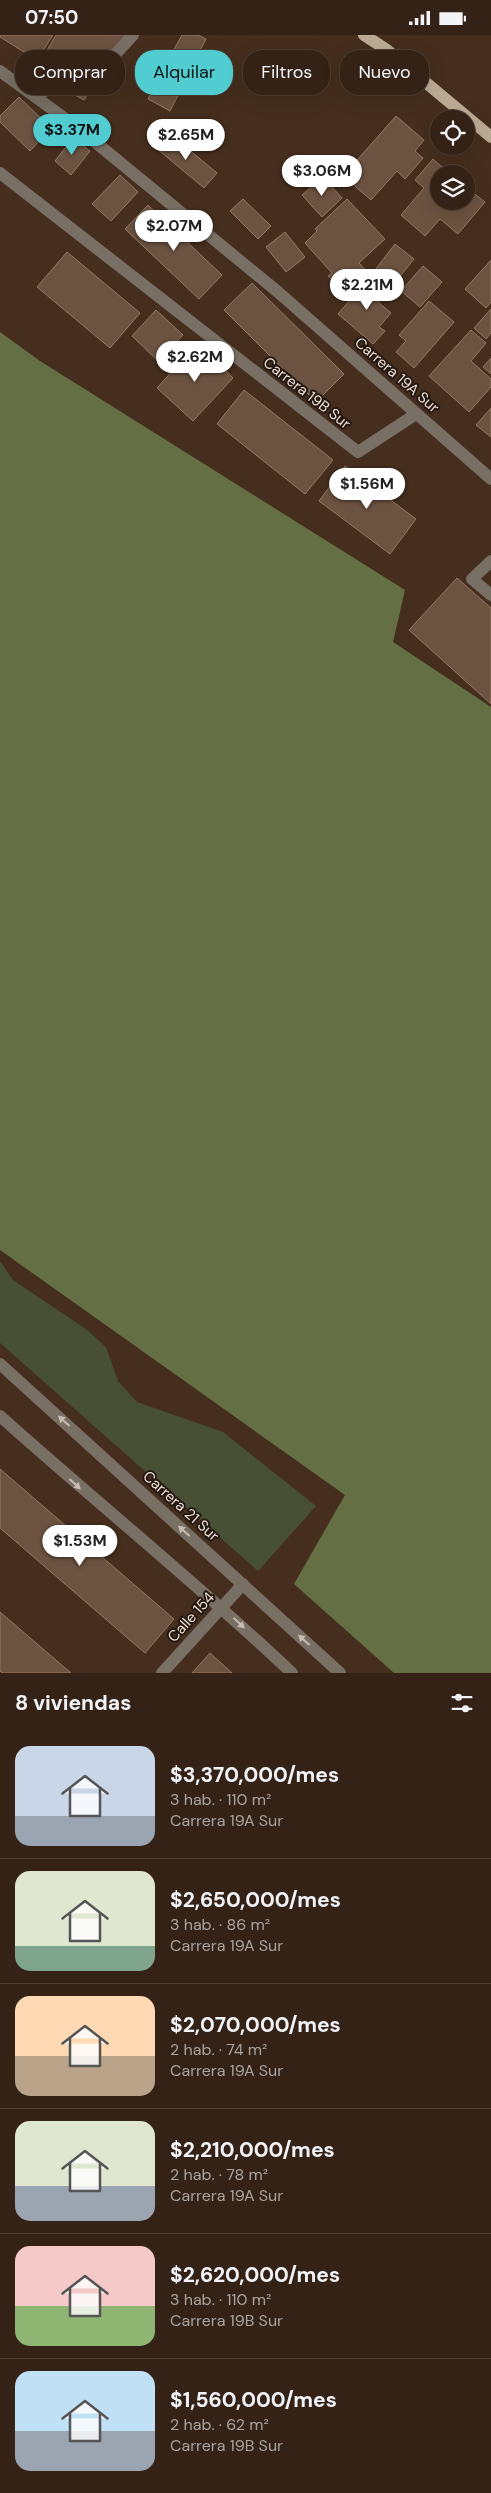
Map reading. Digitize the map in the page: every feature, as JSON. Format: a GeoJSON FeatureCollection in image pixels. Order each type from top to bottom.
{"type":"FeatureCollection","features":[{"type":"Feature","properties":{"kind":"main road"},"geometry":{"type":"LineString","coordinates":[[364,35],[387,50],[491,137]]}},
{"type":"Feature","properties":{"kind":"street"},"geometry":{"type":"LineString","coordinates":[[37,98],[55,79],[66,75],[89,76],[101,70],[133,35]]}},
{"type":"Feature","properties":{"kind":"street","name":"Carrera 19A Sur"},"geometry":{"type":"LineString","coordinates":[[0,71],[78,128],[278,291],[491,479]]}},
{"type":"Feature","properties":{"kind":"street","name":"Carrera 19B Sur"},"geometry":{"type":"LineString","coordinates":[[0,173],[358,452],[416,414]]}},
{"type":"Feature","properties":{"kind":"street"},"geometry":{"type":"LineString","coordinates":[[491,561],[472,579],[491,595]]}},
{"type":"Feature","properties":{"kind":"street","name":"Carrera 21 Sur"},"geometry":{"type":"LineString","coordinates":[[0,1363],[340,1673]]}},
{"type":"Feature","properties":{"kind":"street"},"geometry":{"type":"LineString","coordinates":[[0,1416],[84,1491],[222,1607],[292,1673]]}},
{"type":"Feature","properties":{"kind":"street","name":"Calle 154"},"geometry":{"type":"LineString","coordinates":[[162,1673],[243,1583]]}},
{"type":"Feature","properties":{"kind":"green space"},"geometry":{"type":"Polygon","coordinates":[[[0,332],[40,361],[405,590],[393,642],[491,707],[491,1673],[394,1673],[294,1584],[345,1495],[0,1250],[0,332]]]}},
{"type":"Feature","properties":{"kind":"green space"},"geometry":{"type":"Polygon","coordinates":[[[0,1261],[13,1280],[86,1329],[106,1347],[118,1381],[137,1402],[223,1432],[316,1506],[258,1571],[0,1343],[0,1261]]]}},
{"type":"Feature","properties":{"kind":"building"},"geometry":{"type":"Polygon","coordinates":[[[0,35],[53,35],[43,50],[21,50],[0,37],[0,35]]]}},
{"type":"Feature","properties":{"kind":"building"},"geometry":{"type":"Polygon","coordinates":[[[56,35],[132,35],[123,50],[47,50],[56,35]]]}},
{"type":"Feature","properties":{"kind":"building"},"geometry":{"type":"Polygon","coordinates":[[[182,35],[198,35],[206,39],[200,50],[174,50],[182,35]]]}},
{"type":"Feature","properties":{"kind":"building"},"geometry":{"type":"Polygon","coordinates":[[[75,95],[87,95],[84,100],[75,95]]]}},
{"type":"Feature","properties":{"kind":"building"},"geometry":{"type":"Polygon","coordinates":[[[150,95],[178,95],[170,111],[148,99],[150,95]]]}},
{"type":"Feature","properties":{"kind":"building"},"geometry":{"type":"Polygon","coordinates":[[[19,97],[51,128],[30,151],[0,122],[0,116],[19,97]]]}},
{"type":"Feature","properties":{"kind":"building"},"geometry":{"type":"Polygon","coordinates":[[[396,116],[424,140],[415,151],[423,158],[405,179],[397,171],[371,200],[343,176],[396,116]]]}},
{"type":"Feature","properties":{"kind":"building"},"geometry":{"type":"Polygon","coordinates":[[[169,133],[217,173],[204,188],[156,148],[169,133]]]}},
{"type":"Feature","properties":{"kind":"building"},"geometry":{"type":"Polygon","coordinates":[[[73,138],[90,151],[71,175],[55,161],[73,138]]]}},
{"type":"Feature","properties":{"kind":"building"},"geometry":{"type":"Polygon","coordinates":[[[433,159],[440,165],[430,165],[430,210],[475,210],[475,194],[485,202],[458,234],[440,219],[425,236],[401,215],[424,188],[415,180],[433,159]]]}},
{"type":"Feature","properties":{"kind":"building"},"geometry":{"type":"Polygon","coordinates":[[[120,175],[138,192],[111,221],[92,204],[120,175]]]}},
{"type":"Feature","properties":{"kind":"building"},"geometry":{"type":"Polygon","coordinates":[[[323,177],[342,198],[322,217],[302,195],[323,177]]]}},
{"type":"Feature","properties":{"kind":"building"},"geometry":{"type":"Polygon","coordinates":[[[243,199],[271,226],[258,239],[230,211],[243,199]]]}},
{"type":"Feature","properties":{"kind":"building"},"geometry":{"type":"Polygon","coordinates":[[[347,199],[385,239],[359,263],[368,273],[346,294],[328,276],[332,273],[305,243],[317,231],[315,229],[347,199]]]}},
{"type":"Feature","properties":{"kind":"building"},"geometry":{"type":"Polygon","coordinates":[[[148,205],[222,275],[199,299],[125,229],[148,205]]]}},
{"type":"Feature","properties":{"kind":"building"},"geometry":{"type":"Polygon","coordinates":[[[285,232],[305,257],[286,272],[266,247],[285,232]]]}},
{"type":"Feature","properties":{"kind":"building"},"geometry":{"type":"Polygon","coordinates":[[[395,244],[414,259],[393,285],[375,270],[395,244]]]}},
{"type":"Feature","properties":{"kind":"building"},"geometry":{"type":"Polygon","coordinates":[[[67,252],[140,313],[110,348],[37,287],[67,252]]]}},
{"type":"Feature","properties":{"kind":"building"},"geometry":{"type":"Polygon","coordinates":[[[491,260],[491,302],[486,308],[465,289],[491,260]]]}},
{"type":"Feature","properties":{"kind":"building"},"geometry":{"type":"Polygon","coordinates":[[[423,266],[442,282],[420,307],[401,291],[423,266]]]}},
{"type":"Feature","properties":{"kind":"building"},"geometry":{"type":"Polygon","coordinates":[[[369,278],[386,292],[378,302],[391,313],[379,327],[385,331],[373,344],[338,314],[369,278]]]}},
{"type":"Feature","properties":{"kind":"building"},"geometry":{"type":"Polygon","coordinates":[[[252,283],[344,374],[316,402],[224,310],[252,283]]]}},
{"type":"Feature","properties":{"kind":"building"},"geometry":{"type":"Polygon","coordinates":[[[429,301],[454,322],[414,368],[396,352],[406,341],[399,335],[429,301]]]}},
{"type":"Feature","properties":{"kind":"building"},"geometry":{"type":"Polygon","coordinates":[[[491,309],[491,333],[486,339],[474,328],[491,309]]]}},
{"type":"Feature","properties":{"kind":"building"},"geometry":{"type":"Polygon","coordinates":[[[156,310],[183,335],[158,361],[132,336],[156,310]]]}},
{"type":"Feature","properties":{"kind":"building"},"geometry":{"type":"Polygon","coordinates":[[[471,330],[486,343],[471,361],[491,379],[491,387],[469,412],[429,376],[471,330]]]}},
{"type":"Feature","properties":{"kind":"building"},"geometry":{"type":"Polygon","coordinates":[[[197,344],[233,378],[193,421],[157,388],[197,344]]]}},
{"type":"Feature","properties":{"kind":"building"},"geometry":{"type":"Polygon","coordinates":[[[491,358],[491,374],[483,367],[491,358]]]}},
{"type":"Feature","properties":{"kind":"building"},"geometry":{"type":"Polygon","coordinates":[[[244,390],[333,460],[305,494],[217,424],[244,390]]]}},
{"type":"Feature","properties":{"kind":"building"},"geometry":{"type":"Polygon","coordinates":[[[491,408],[491,437],[476,425],[491,408]]]}},
{"type":"Feature","properties":{"kind":"building"},"geometry":{"type":"Polygon","coordinates":[[[345,466],[416,519],[390,554],[319,501],[345,466]]]}},
{"type":"Feature","properties":{"kind":"building"},"geometry":{"type":"Polygon","coordinates":[[[457,578],[491,608],[491,704],[409,630],[457,578]]]}},
{"type":"Feature","properties":{"kind":"building"},"geometry":{"type":"Polygon","coordinates":[[[0,1469],[174,1619],[145,1653],[0,1528],[0,1469]]]}},
{"type":"Feature","properties":{"kind":"building"},"geometry":{"type":"Polygon","coordinates":[[[0,1612],[71,1673],[2,1673],[0,1671],[0,1612]]]}},
{"type":"Feature","properties":{"kind":"building"},"geometry":{"type":"Polygon","coordinates":[[[210,1653],[232,1673],[192,1673],[210,1653]]]}}]}
